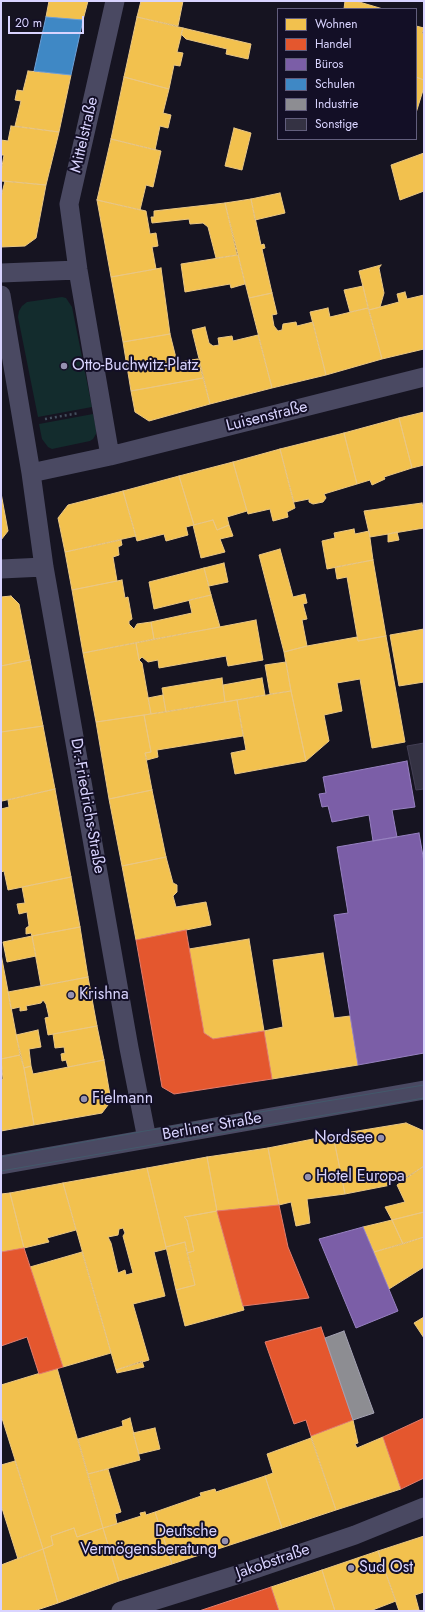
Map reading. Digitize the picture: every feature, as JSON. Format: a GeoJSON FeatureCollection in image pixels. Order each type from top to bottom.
{"type":"FeatureCollection","features":[{"type":"Feature","properties":{"kind":"street","name":"Mittelstraße"},"geometry":{"type":"LineString","coordinates":[[78,270],[69,204],[115,1]]}},
{"type":"Feature","properties":{"kind":"street"},"geometry":{"type":"LineString","coordinates":[[1,273],[78,270],[110,456],[31,473],[1,295]]}},
{"type":"Feature","properties":{"kind":"street","name":"Luisenstraße"},"geometry":{"type":"LineString","coordinates":[[110,456],[424,377]]}},
{"type":"Feature","properties":{"kind":"street","name":"Dr.-Friedrichs-Straße"},"geometry":{"type":"LineString","coordinates":[[31,473],[44,567],[129,1048],[147,1139]]}},
{"type":"Feature","properties":{"kind":"street"},"geometry":{"type":"LineString","coordinates":[[1,569],[44,567]]}},
{"type":"Feature","properties":{"kind":"street","name":"Berliner Straße"},"geometry":{"type":"LineString","coordinates":[[1,1164],[424,1090]]}},
{"type":"Feature","properties":{"kind":"street","name":"Jakobstraße"},"geometry":{"type":"LineString","coordinates":[[121,1611],[246,1572],[341,1540],[424,1507]]}},
{"type":"Feature","properties":{"kind":"path"},"geometry":{"type":"LineString","coordinates":[[23,424],[101,408]]}},
{"type":"Feature","properties":{"kind":"green space"},"geometry":{"type":"Polygon","coordinates":[[[62,297],[66,298],[72,307],[92,407],[38,417],[18,317],[19,311],[27,302],[62,297]]]}},
{"type":"Feature","properties":{"kind":"green space"},"geometry":{"type":"Polygon","coordinates":[[[93,414],[96,434],[90,441],[52,449],[48,447],[42,439],[39,424],[93,414]]]}},
{"type":"Feature","properties":{"kind":"building: Wohnen"},"geometry":{"type":"Polygon","coordinates":[[[49,1],[88,1],[83,20],[46,17],[49,1]]]}},
{"type":"Feature","properties":{"kind":"building: Wohnen"},"geometry":{"type":"Polygon","coordinates":[[[141,1],[183,1],[178,26],[137,17],[141,1]]]}},
{"type":"Feature","properties":{"kind":"building: Wohnen"},"geometry":{"type":"Polygon","coordinates":[[[345,1],[356,1],[380,8],[344,8],[345,1]]]}},
{"type":"Feature","properties":{"kind":"building: Wohnen"},"geometry":{"type":"Polygon","coordinates":[[[137,17],[183,28],[177,52],[183,53],[180,66],[174,65],[169,89],[124,77],[137,17]]]}},
{"type":"Feature","properties":{"kind":"building: Wohnen"},"geometry":{"type":"Polygon","coordinates":[[[417,26],[424,28],[422,33],[424,34],[424,80],[417,77],[417,26]]]}},
{"type":"Feature","properties":{"kind":"building: Wohnen"},"geometry":{"type":"Polygon","coordinates":[[[183,28],[251,44],[248,59],[226,54],[227,49],[186,39],[181,34],[183,28]]]}},
{"type":"Feature","properties":{"kind":"building: Wohnen"},"geometry":{"type":"Polygon","coordinates":[[[28,71],[71,75],[59,132],[15,126],[21,101],[15,100],[17,90],[23,91],[28,71]]]}},
{"type":"Feature","properties":{"kind":"building: Wohnen"},"geometry":{"type":"Polygon","coordinates":[[[124,77],[169,89],[163,113],[171,115],[168,128],[160,126],[155,150],[111,139],[124,77]]]}},
{"type":"Feature","properties":{"kind":"building: Wohnen"},"geometry":{"type":"Polygon","coordinates":[[[417,77],[424,80],[424,87],[417,110],[417,77]]]}},
{"type":"Feature","properties":{"kind":"building: Wohnen"},"geometry":{"type":"Polygon","coordinates":[[[11,126],[59,132],[46,185],[1,181],[4,155],[1,155],[1,140],[8,141],[11,126]]]}},
{"type":"Feature","properties":{"kind":"building: Wohnen"},"geometry":{"type":"Polygon","coordinates":[[[234,128],[251,133],[242,170],[225,166],[234,128]]]}},
{"type":"Feature","properties":{"kind":"building: Wohnen"},"geometry":{"type":"Polygon","coordinates":[[[111,139],[161,151],[153,187],[146,185],[140,210],[97,200],[111,139]]]}},
{"type":"Feature","properties":{"kind":"building: Wohnen"},"geometry":{"type":"Polygon","coordinates":[[[424,153],[424,191],[400,200],[391,165],[424,153]]]}},
{"type":"Feature","properties":{"kind":"building: Wohnen"},"geometry":{"type":"Polygon","coordinates":[[[5,181],[46,185],[36,238],[25,246],[1,247],[1,197],[5,181]]]}},
{"type":"Feature","properties":{"kind":"building: Wohnen"},"geometry":{"type":"Polygon","coordinates":[[[280,193],[285,213],[255,220],[251,199],[280,193]]]}},
{"type":"Feature","properties":{"kind":"building: Wohnen"},"geometry":{"type":"Polygon","coordinates":[[[251,199],[261,245],[264,244],[265,248],[262,249],[272,293],[249,298],[225,203],[251,199]]]}},
{"type":"Feature","properties":{"kind":"building: Wohnen"},"geometry":{"type":"Polygon","coordinates":[[[97,200],[146,211],[150,234],[156,233],[158,246],[152,247],[156,269],[111,277],[97,200]]]}},
{"type":"Feature","properties":{"kind":"building: Wohnen"},"geometry":{"type":"Polygon","coordinates":[[[225,203],[237,255],[216,258],[208,227],[203,223],[190,224],[189,219],[152,223],[151,217],[154,217],[154,211],[225,203]]]}},
{"type":"Feature","properties":{"kind":"building: Wohnen"},"geometry":{"type":"Polygon","coordinates":[[[238,255],[245,284],[231,288],[230,284],[185,292],[181,264],[238,255]]]}},
{"type":"Feature","properties":{"kind":"building: Wohnen"},"geometry":{"type":"Polygon","coordinates":[[[381,265],[379,268],[384,293],[380,307],[369,310],[359,271],[381,265]]]}},
{"type":"Feature","properties":{"kind":"building: Wohnen"},"geometry":{"type":"Polygon","coordinates":[[[161,268],[170,334],[123,342],[111,277],[161,268]]]}},
{"type":"Feature","properties":{"kind":"building: Wohnen"},"geometry":{"type":"Polygon","coordinates":[[[363,286],[368,308],[350,312],[344,290],[363,286]]]}},
{"type":"Feature","properties":{"kind":"building: Wohnen"},"geometry":{"type":"Polygon","coordinates":[[[405,292],[407,299],[424,295],[424,349],[382,359],[369,310],[399,302],[397,294],[405,292]]]}},
{"type":"Feature","properties":{"kind":"building: Wohnen"},"geometry":{"type":"Polygon","coordinates":[[[272,293],[277,314],[272,315],[274,326],[278,331],[282,330],[283,324],[296,322],[297,326],[313,322],[326,375],[272,388],[249,298],[272,293]]]}},
{"type":"Feature","properties":{"kind":"building: Wohnen"},"geometry":{"type":"Polygon","coordinates":[[[328,308],[330,317],[368,308],[382,359],[326,375],[310,312],[328,308]]]}},
{"type":"Feature","properties":{"kind":"building: Wohnen"},"geometry":{"type":"Polygon","coordinates":[[[205,327],[209,343],[213,346],[219,345],[218,338],[232,336],[233,341],[258,335],[272,388],[210,404],[192,330],[205,327]]]}},
{"type":"Feature","properties":{"kind":"building: Wohnen"},"geometry":{"type":"Polygon","coordinates":[[[170,334],[177,362],[198,359],[203,378],[131,391],[123,342],[170,334]]]}},
{"type":"Feature","properties":{"kind":"building: Wohnen"},"geometry":{"type":"Polygon","coordinates":[[[203,378],[210,404],[149,421],[135,412],[131,391],[203,378]]]}},
{"type":"Feature","properties":{"kind":"building: Wohnen"},"geometry":{"type":"Polygon","coordinates":[[[424,412],[424,465],[412,468],[399,418],[424,412]]]}},
{"type":"Feature","properties":{"kind":"building: Wohnen"},"geometry":{"type":"Polygon","coordinates":[[[399,418],[412,468],[384,477],[385,479],[372,485],[370,480],[357,484],[344,433],[399,418]]]}},
{"type":"Feature","properties":{"kind":"building: Wohnen"},"geometry":{"type":"Polygon","coordinates":[[[344,433],[357,484],[324,494],[326,498],[323,502],[313,504],[309,502],[309,499],[294,502],[280,449],[344,433]]]}},
{"type":"Feature","properties":{"kind":"building: Wohnen"},"geometry":{"type":"Polygon","coordinates":[[[280,449],[295,508],[287,512],[288,517],[273,521],[270,509],[248,514],[233,462],[280,449]]]}},
{"type":"Feature","properties":{"kind":"building: Wohnen"},"geometry":{"type":"Polygon","coordinates":[[[233,462],[247,511],[227,517],[229,525],[217,530],[213,520],[194,525],[179,476],[233,462]]]}},
{"type":"Feature","properties":{"kind":"building: Wohnen"},"geometry":{"type":"Polygon","coordinates":[[[179,476],[194,525],[186,527],[188,535],[166,541],[164,534],[137,541],[123,491],[179,476]]]}},
{"type":"Feature","properties":{"kind":"building: Wohnen"},"geometry":{"type":"Polygon","coordinates":[[[123,491],[136,536],[65,552],[58,518],[68,505],[123,491]]]}},
{"type":"Feature","properties":{"kind":"building: Wohnen"},"geometry":{"type":"Polygon","coordinates":[[[1,493],[8,531],[1,540],[1,493]]]}},
{"type":"Feature","properties":{"kind":"building: Wohnen"},"geometry":{"type":"Polygon","coordinates":[[[422,503],[424,528],[370,537],[364,511],[422,503]]]}},
{"type":"Feature","properties":{"kind":"building: Wohnen"},"geometry":{"type":"Polygon","coordinates":[[[213,520],[217,530],[229,525],[233,536],[220,539],[225,552],[201,558],[193,525],[213,520]]]}},
{"type":"Feature","properties":{"kind":"building: Wohnen"},"geometry":{"type":"Polygon","coordinates":[[[354,529],[355,534],[369,531],[373,560],[327,569],[322,541],[335,538],[334,533],[354,529]]]}},
{"type":"Feature","properties":{"kind":"building: Wohnen"},"geometry":{"type":"Polygon","coordinates":[[[397,532],[399,540],[388,542],[388,534],[397,532]]]}},
{"type":"Feature","properties":{"kind":"building: Wohnen"},"geometry":{"type":"Polygon","coordinates":[[[121,540],[122,545],[118,547],[119,555],[113,557],[117,581],[72,590],[65,552],[121,540]]]}},
{"type":"Feature","properties":{"kind":"building: Wohnen"},"geometry":{"type":"Polygon","coordinates":[[[280,549],[293,597],[305,594],[307,603],[303,604],[307,619],[302,620],[307,646],[284,652],[259,555],[280,549]]]}},
{"type":"Feature","properties":{"kind":"building: Wohnen"},"geometry":{"type":"Polygon","coordinates":[[[373,560],[386,636],[358,641],[347,577],[337,579],[335,567],[373,560]]]}},
{"type":"Feature","properties":{"kind":"building: Wohnen"},"geometry":{"type":"Polygon","coordinates":[[[224,563],[228,582],[209,586],[204,568],[224,563]]]}},
{"type":"Feature","properties":{"kind":"building: Wohnen"},"geometry":{"type":"Polygon","coordinates":[[[204,568],[211,595],[154,609],[149,582],[204,568]]]}},
{"type":"Feature","properties":{"kind":"building: Wohnen"},"geometry":{"type":"Polygon","coordinates":[[[122,580],[125,598],[128,597],[132,619],[129,621],[129,624],[134,629],[137,624],[151,622],[154,639],[83,653],[72,590],[122,580]]]}},
{"type":"Feature","properties":{"kind":"building: Wohnen"},"geometry":{"type":"Polygon","coordinates":[[[211,595],[220,627],[154,639],[151,622],[192,613],[189,600],[211,595]]]}},
{"type":"Feature","properties":{"kind":"building: Wohnen"},"geometry":{"type":"Polygon","coordinates":[[[11,596],[19,604],[30,660],[1,666],[1,597],[11,596]]]}},
{"type":"Feature","properties":{"kind":"building: Wohnen"},"geometry":{"type":"Polygon","coordinates":[[[256,620],[263,660],[228,666],[226,656],[159,668],[158,660],[148,662],[142,657],[139,660],[136,643],[256,620]]]}},
{"type":"Feature","properties":{"kind":"building: Wohnen"},"geometry":{"type":"Polygon","coordinates":[[[424,629],[424,682],[399,686],[390,635],[424,629]]]}},
{"type":"Feature","properties":{"kind":"building: Wohnen"},"geometry":{"type":"Polygon","coordinates":[[[386,636],[405,742],[372,748],[360,679],[337,683],[342,711],[324,715],[329,741],[306,761],[284,652],[307,646],[357,637],[358,641],[386,636]]]}},
{"type":"Feature","properties":{"kind":"building: Wohnen"},"geometry":{"type":"Polygon","coordinates":[[[136,643],[139,660],[142,663],[151,714],[96,722],[83,653],[136,643]]]}},
{"type":"Feature","properties":{"kind":"building: Wohnen"},"geometry":{"type":"Polygon","coordinates":[[[30,660],[43,726],[1,732],[1,666],[30,660]]]}},
{"type":"Feature","properties":{"kind":"building: Wohnen"},"geometry":{"type":"Polygon","coordinates":[[[286,662],[291,691],[270,694],[265,665],[286,662]]]}},
{"type":"Feature","properties":{"kind":"building: Wohnen"},"geometry":{"type":"Polygon","coordinates":[[[222,678],[225,702],[166,712],[162,688],[222,678]]]}},
{"type":"Feature","properties":{"kind":"building: Wohnen"},"geometry":{"type":"Polygon","coordinates":[[[262,678],[265,695],[225,702],[223,685],[262,678]]]}},
{"type":"Feature","properties":{"kind":"building: Wohnen"},"geometry":{"type":"Polygon","coordinates":[[[291,691],[306,761],[235,774],[231,753],[246,750],[237,700],[291,691]]]}},
{"type":"Feature","properties":{"kind":"building: Wohnen"},"geometry":{"type":"Polygon","coordinates":[[[163,695],[166,712],[151,714],[148,698],[163,695]]]}},
{"type":"Feature","properties":{"kind":"building: Wohnen"},"geometry":{"type":"Polygon","coordinates":[[[237,700],[243,736],[157,750],[158,757],[147,760],[145,753],[151,752],[144,715],[237,700]]]}},
{"type":"Feature","properties":{"kind":"building: Wohnen"},"geometry":{"type":"Polygon","coordinates":[[[144,715],[151,752],[145,753],[152,790],[109,799],[96,722],[144,715]]]}},
{"type":"Feature","properties":{"kind":"building: Wohnen"},"geometry":{"type":"Polygon","coordinates":[[[43,726],[55,789],[2,801],[1,732],[43,726]]]}},
{"type":"Feature","properties":{"kind":"building: Wohnen"},"geometry":{"type":"Polygon","coordinates":[[[55,789],[71,877],[8,890],[4,871],[1,872],[1,809],[9,807],[8,800],[55,789]]]}},
{"type":"Feature","properties":{"kind":"building: Wohnen"},"geometry":{"type":"Polygon","coordinates":[[[152,790],[166,857],[122,866],[109,799],[152,790]]]}},
{"type":"Feature","properties":{"kind":"building: Wohnen"},"geometry":{"type":"Polygon","coordinates":[[[166,857],[173,883],[177,885],[177,892],[173,896],[176,907],[206,902],[211,925],[136,940],[122,866],[166,857]]]}},
{"type":"Feature","properties":{"kind":"building: Wohnen"},"geometry":{"type":"Polygon","coordinates":[[[71,877],[80,927],[32,936],[31,933],[26,934],[26,928],[29,926],[27,912],[19,914],[17,904],[25,903],[22,887],[71,877]]]}},
{"type":"Feature","properties":{"kind":"building: Wohnen"},"geometry":{"type":"Polygon","coordinates":[[[80,927],[88,977],[41,986],[32,936],[80,927]]]}},
{"type":"Feature","properties":{"kind":"building: Wohnen"},"geometry":{"type":"Polygon","coordinates":[[[32,936],[36,956],[7,962],[3,942],[32,936]]]}},
{"type":"Feature","properties":{"kind":"building: Wohnen"},"geometry":{"type":"Polygon","coordinates":[[[249,939],[264,1031],[213,1039],[204,1033],[189,949],[249,939]]]}},
{"type":"Feature","properties":{"kind":"building: Wohnen"},"geometry":{"type":"Polygon","coordinates":[[[323,953],[334,1018],[350,1016],[358,1065],[272,1079],[264,1031],[283,1027],[273,960],[323,953]]]}},
{"type":"Feature","properties":{"kind":"building: Wohnen"},"geometry":{"type":"Polygon","coordinates":[[[1,954],[20,1055],[1,1059],[1,954]]]}},
{"type":"Feature","properties":{"kind":"building: Wohnen"},"geometry":{"type":"Polygon","coordinates":[[[88,977],[97,1026],[48,1035],[45,1018],[49,1017],[46,1004],[43,1000],[41,1003],[26,1006],[27,1010],[20,1011],[20,1007],[11,1009],[8,992],[88,977]]]}},
{"type":"Feature","properties":{"kind":"building: Wohnen"},"geometry":{"type":"Polygon","coordinates":[[[97,1026],[104,1060],[68,1067],[66,1060],[62,1061],[61,1054],[65,1053],[64,1047],[55,1048],[53,1034],[97,1026]]]}},
{"type":"Feature","properties":{"kind":"building: Wohnen"},"geometry":{"type":"Polygon","coordinates":[[[38,1030],[41,1047],[29,1049],[31,1066],[24,1068],[16,1035],[38,1030]]]}},
{"type":"Feature","properties":{"kind":"building: Wohnen"},"geometry":{"type":"Polygon","coordinates":[[[20,1055],[24,1068],[34,1125],[1,1131],[1,1080],[3,1079],[1,1059],[20,1055]]]}},
{"type":"Feature","properties":{"kind":"building: Wohnen"},"geometry":{"type":"Polygon","coordinates":[[[104,1060],[111,1101],[102,1113],[34,1125],[24,1068],[31,1066],[33,1074],[104,1060]]]}},
{"type":"Feature","properties":{"kind":"building: Wohnen"},"geometry":{"type":"Polygon","coordinates":[[[406,1123],[424,1131],[424,1166],[399,1182],[390,1180],[391,1185],[345,1194],[333,1135],[406,1123]]]}},
{"type":"Feature","properties":{"kind":"building: Wohnen"},"geometry":{"type":"Polygon","coordinates":[[[333,1135],[345,1194],[307,1199],[310,1223],[296,1226],[291,1202],[279,1205],[268,1148],[333,1135]]]}},
{"type":"Feature","properties":{"kind":"building: Wohnen"},"geometry":{"type":"Polygon","coordinates":[[[268,1148],[279,1205],[217,1211],[207,1157],[268,1148]]]}},
{"type":"Feature","properties":{"kind":"building: Wohnen"},"geometry":{"type":"Polygon","coordinates":[[[207,1157],[217,1211],[184,1217],[187,1220],[194,1251],[187,1253],[185,1242],[166,1247],[147,1168],[207,1157]]]}},
{"type":"Feature","properties":{"kind":"building: Wohnen"},"geometry":{"type":"Polygon","coordinates":[[[424,1166],[424,1212],[392,1220],[385,1207],[405,1202],[397,1185],[424,1166]]]}},
{"type":"Feature","properties":{"kind":"building: Wohnen"},"geometry":{"type":"Polygon","coordinates":[[[147,1168],[166,1247],[166,1249],[154,1252],[165,1296],[133,1304],[149,1360],[116,1370],[63,1183],[147,1168]],[[123,1228],[119,1229],[118,1235],[108,1237],[111,1243],[118,1273],[125,1270],[126,1275],[133,1273],[123,1236],[125,1233],[123,1228]]]}},
{"type":"Feature","properties":{"kind":"building: Wohnen"},"geometry":{"type":"Polygon","coordinates":[[[63,1183],[76,1230],[47,1238],[49,1242],[24,1248],[10,1193],[63,1183]]]}},
{"type":"Feature","properties":{"kind":"building: Wohnen"},"geometry":{"type":"Polygon","coordinates":[[[10,1193],[24,1248],[1,1252],[1,1194],[10,1193]]]}},
{"type":"Feature","properties":{"kind":"building: Wohnen"},"geometry":{"type":"Polygon","coordinates":[[[217,1211],[244,1310],[185,1326],[176,1290],[195,1285],[187,1253],[194,1251],[187,1220],[184,1217],[217,1211]]]}},
{"type":"Feature","properties":{"kind":"building: Wohnen"},"geometry":{"type":"Polygon","coordinates":[[[424,1212],[424,1237],[403,1244],[392,1220],[424,1212]]]}},
{"type":"Feature","properties":{"kind":"building: Wohnen"},"geometry":{"type":"Polygon","coordinates":[[[392,1220],[403,1244],[374,1252],[363,1227],[392,1220]]]}},
{"type":"Feature","properties":{"kind":"building: Wohnen"},"geometry":{"type":"Polygon","coordinates":[[[424,1237],[424,1267],[389,1289],[374,1252],[424,1237]]]}},
{"type":"Feature","properties":{"kind":"building: Wohnen"},"geometry":{"type":"Polygon","coordinates":[[[185,1242],[195,1285],[176,1290],[166,1247],[185,1242]]]}},
{"type":"Feature","properties":{"kind":"building: Wohnen"},"geometry":{"type":"Polygon","coordinates":[[[82,1252],[111,1353],[63,1367],[30,1267],[82,1252]]]}},
{"type":"Feature","properties":{"kind":"building: Wohnen"},"geometry":{"type":"Polygon","coordinates":[[[424,1317],[424,1338],[414,1323],[424,1317]]]}},
{"type":"Feature","properties":{"kind":"building: Wohnen"},"geometry":{"type":"Polygon","coordinates":[[[142,1361],[144,1367],[117,1373],[116,1370],[142,1361]]]}},
{"type":"Feature","properties":{"kind":"building: Wohnen"},"geometry":{"type":"Polygon","coordinates":[[[57,1368],[103,1528],[77,1537],[74,1528],[51,1536],[53,1545],[43,1549],[1,1415],[1,1385],[57,1368]]]}},
{"type":"Feature","properties":{"kind":"building: Wohnen"},"geometry":{"type":"Polygon","coordinates":[[[130,1418],[140,1460],[88,1474],[78,1439],[123,1426],[122,1421],[130,1418]]]}},
{"type":"Feature","properties":{"kind":"building: Wohnen"},"geometry":{"type":"Polygon","coordinates":[[[353,1420],[358,1443],[355,1444],[357,1448],[383,1437],[401,1489],[336,1510],[311,1436],[353,1420]]]}},
{"type":"Feature","properties":{"kind":"building: Wohnen"},"geometry":{"type":"Polygon","coordinates":[[[155,1428],[160,1449],[139,1454],[133,1433],[155,1428]]]}},
{"type":"Feature","properties":{"kind":"building: Wohnen"},"geometry":{"type":"Polygon","coordinates":[[[311,1438],[336,1510],[282,1528],[265,1476],[273,1473],[267,1454],[311,1438]]]}},
{"type":"Feature","properties":{"kind":"building: Wohnen"},"geometry":{"type":"Polygon","coordinates":[[[15,1461],[43,1549],[18,1559],[1,1505],[1,1465],[15,1461]]]}},
{"type":"Feature","properties":{"kind":"building: Wohnen"},"geometry":{"type":"Polygon","coordinates":[[[108,1469],[121,1512],[115,1514],[117,1524],[103,1528],[88,1474],[108,1469]]]}},
{"type":"Feature","properties":{"kind":"building: Wohnen"},"geometry":{"type":"Polygon","coordinates":[[[265,1476],[282,1528],[172,1564],[155,1512],[201,1496],[200,1493],[215,1489],[216,1492],[265,1476]]]}},
{"type":"Feature","properties":{"kind":"building: Wohnen"},"geometry":{"type":"Polygon","coordinates":[[[145,1512],[146,1515],[155,1512],[172,1564],[119,1581],[103,1528],[141,1516],[140,1513],[145,1512]]]}},
{"type":"Feature","properties":{"kind":"building: Wohnen"},"geometry":{"type":"Polygon","coordinates":[[[74,1528],[77,1537],[103,1528],[119,1581],[58,1603],[43,1549],[53,1545],[51,1536],[74,1528]]]}},
{"type":"Feature","properties":{"kind":"building: Wohnen"},"geometry":{"type":"Polygon","coordinates":[[[424,1536],[424,1592],[415,1595],[419,1610],[399,1611],[378,1551],[424,1536]]]}},
{"type":"Feature","properties":{"kind":"building: Wohnen"},"geometry":{"type":"Polygon","coordinates":[[[43,1549],[58,1603],[34,1611],[1,1611],[1,1565],[43,1549]]]}},
{"type":"Feature","properties":{"kind":"building: Wohnen"},"geometry":{"type":"Polygon","coordinates":[[[378,1551],[396,1601],[370,1611],[335,1611],[322,1570],[378,1551]]]}},
{"type":"Feature","properties":{"kind":"building: Wohnen"},"geometry":{"type":"Polygon","coordinates":[[[322,1570],[335,1611],[279,1611],[271,1587],[322,1570]]]}},
{"type":"Feature","properties":{"kind":"building: Handel"},"geometry":{"type":"Polygon","coordinates":[[[186,930],[204,1033],[213,1039],[264,1031],[272,1079],[174,1094],[162,1087],[136,940],[186,930]]]}},
{"type":"Feature","properties":{"kind":"building: Handel"},"geometry":{"type":"Polygon","coordinates":[[[279,1205],[288,1247],[309,1298],[243,1306],[217,1211],[279,1205]]]}},
{"type":"Feature","properties":{"kind":"building: Handel"},"geometry":{"type":"Polygon","coordinates":[[[24,1248],[63,1367],[39,1374],[27,1337],[1,1346],[1,1252],[24,1248]]]}},
{"type":"Feature","properties":{"kind":"building: Handel"},"geometry":{"type":"Polygon","coordinates":[[[321,1327],[353,1420],[311,1436],[306,1420],[294,1424],[265,1342],[321,1327]]]}},
{"type":"Feature","properties":{"kind":"building: Handel"},"geometry":{"type":"Polygon","coordinates":[[[424,1418],[424,1478],[401,1489],[383,1437],[424,1418]]]}},
{"type":"Feature","properties":{"kind":"building: Handel"},"geometry":{"type":"Polygon","coordinates":[[[271,1587],[279,1611],[199,1611],[271,1587]]]}},
{"type":"Feature","properties":{"kind":"building: Büros"},"geometry":{"type":"Polygon","coordinates":[[[407,761],[415,807],[392,810],[397,837],[373,841],[369,815],[332,822],[328,806],[322,807],[319,794],[326,793],[323,777],[407,761]]]}},
{"type":"Feature","properties":{"kind":"building: Büros"},"geometry":{"type":"Polygon","coordinates":[[[419,833],[424,862],[424,1053],[358,1065],[334,915],[348,913],[337,847],[419,833]]]}},
{"type":"Feature","properties":{"kind":"building: Büros"},"geometry":{"type":"Polygon","coordinates":[[[363,1227],[398,1311],[356,1328],[319,1239],[363,1227]]]}},
{"type":"Feature","properties":{"kind":"building: Schulen"},"geometry":{"type":"Polygon","coordinates":[[[46,17],[83,20],[71,75],[34,71],[46,17]]]}},
{"type":"Feature","properties":{"kind":"building: Industrie"},"geometry":{"type":"Polygon","coordinates":[[[344,1331],[374,1413],[353,1420],[325,1338],[344,1331]]]}},
{"type":"Feature","properties":{"kind":"building: Sonstige"},"geometry":{"type":"Polygon","coordinates":[[[424,743],[424,789],[416,790],[407,746],[424,743]]]}},
{"type":"Feature","properties":{"kind":"tram line"},"geometry":{"type":"LineString","coordinates":[[1,1157],[145,1131],[424,1085]]}},
{"type":"Feature","properties":{"kind":"tram line"},"geometry":{"type":"LineString","coordinates":[[1,1171],[424,1098]]}},
{"type":"Feature","properties":{"kind":"place","name":"Otto-Buchwitz-Platz"},"geometry":{"type":"Point","coordinates":[64,366]}},
{"type":"Feature","properties":{"kind":"place","name":"Krishna"},"geometry":{"type":"Point","coordinates":[71,995]}},
{"type":"Feature","properties":{"kind":"place","name":"Fielmann"},"geometry":{"type":"Point","coordinates":[84,1099]}},
{"type":"Feature","properties":{"kind":"place","name":"Nordsee"},"geometry":{"type":"Point","coordinates":[381,1138]}},
{"type":"Feature","properties":{"kind":"place","name":"Hotel Europa"},"geometry":{"type":"Point","coordinates":[308,1177]}},
{"type":"Feature","properties":{"kind":"place","name":"Deutsche Vermögensberatung"},"geometry":{"type":"Point","coordinates":[225,1541]}},
{"type":"Feature","properties":{"kind":"place","name":"Sud Ost"},"geometry":{"type":"Point","coordinates":[351,1568]}}]}
